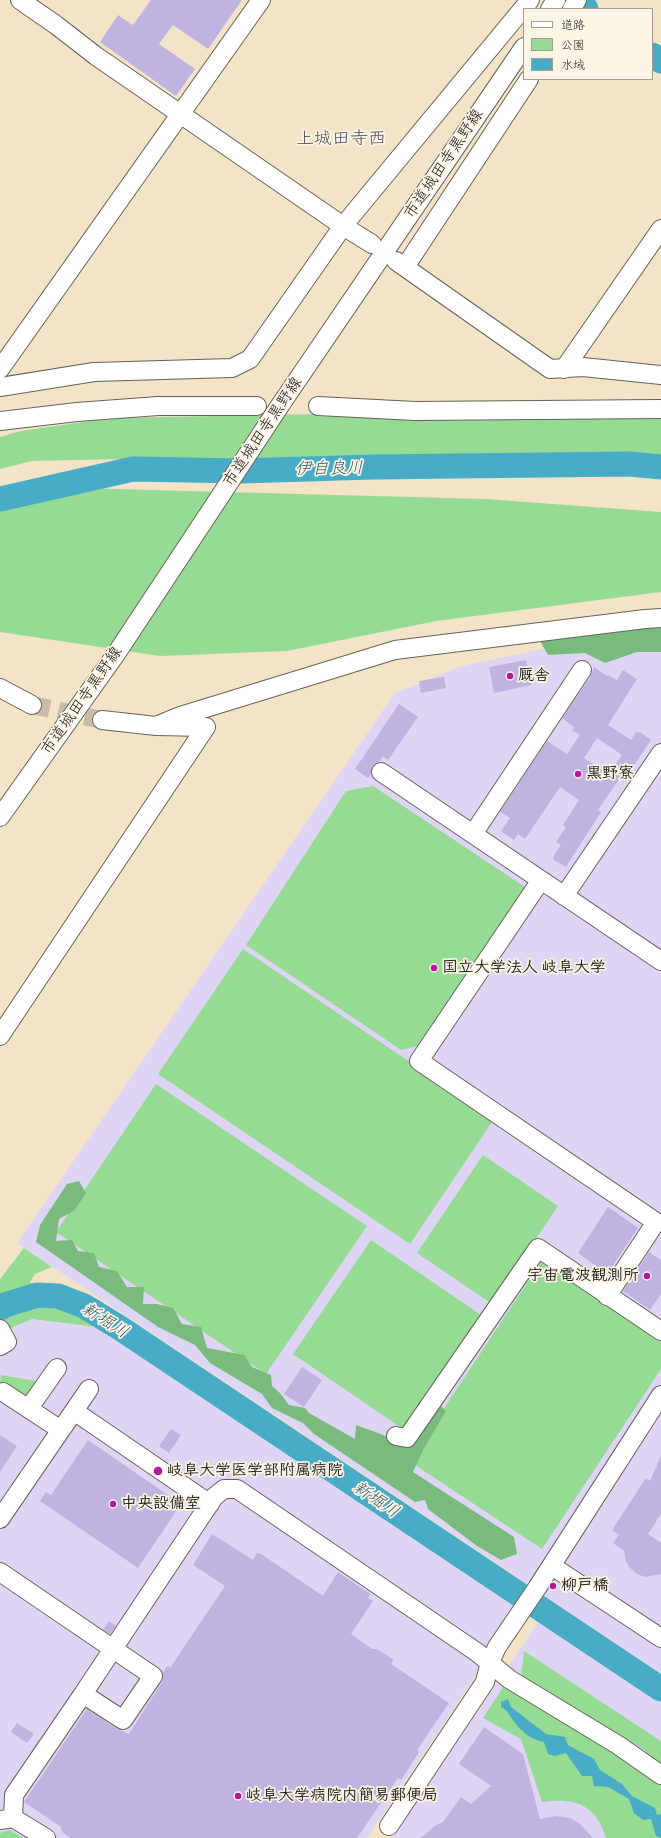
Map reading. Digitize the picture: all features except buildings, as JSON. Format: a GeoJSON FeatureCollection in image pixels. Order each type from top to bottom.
{"type":"FeatureCollection","features":[{"type":"Feature","properties":{"kind":"street"},"geometry":{"type":"LineString","coordinates":[[20,0],[56,25],[96,56],[343,226],[372,244]]}},
{"type":"Feature","properties":{"kind":"street"},"geometry":{"type":"LineString","coordinates":[[0,369],[261,0]]}},
{"type":"Feature","properties":{"kind":"street"},"geometry":{"type":"LineString","coordinates":[[523,8],[530,0]]}},
{"type":"Feature","properties":{"kind":"street"},"geometry":{"type":"LineString","coordinates":[[0,387],[94,372],[232,368],[250,359],[343,226],[523,8]]}},
{"type":"Feature","properties":{"kind":"street","name":"市道城田寺黒野線"},"geometry":{"type":"LineString","coordinates":[[0,817],[116,654],[279,407],[523,48]]}},
{"type":"Feature","properties":{"kind":"street"},"geometry":{"type":"LineString","coordinates":[[528,80],[400,264],[550,369],[584,367],[661,375]]}},
{"type":"Feature","properties":{"kind":"street"},"geometry":{"type":"LineString","coordinates":[[564,369],[661,229]]}},
{"type":"Feature","properties":{"kind":"street"},"geometry":{"type":"LineString","coordinates":[[0,421],[77,412],[158,406],[257,406]]}},
{"type":"Feature","properties":{"kind":"street"},"geometry":{"type":"LineString","coordinates":[[318,406],[415,411],[661,408]]}},
{"type":"Feature","properties":{"kind":"street"},"geometry":{"type":"LineString","coordinates":[[156,726],[180,716],[395,650],[661,618]]}},
{"type":"Feature","properties":{"kind":"street"},"geometry":{"type":"LineString","coordinates":[[473,834],[582,670]]}},
{"type":"Feature","properties":{"kind":"street"},"geometry":{"type":"LineString","coordinates":[[0,688],[32,705]]}},
{"type":"Feature","properties":{"kind":"street"},"geometry":{"type":"LineString","coordinates":[[0,1036],[206,727],[156,726],[102,720]]}},
{"type":"Feature","properties":{"kind":"street"},"geometry":{"type":"LineString","coordinates":[[564,896],[661,753]]}},
{"type":"Feature","properties":{"kind":"street"},"geometry":{"type":"LineString","coordinates":[[381,772],[661,961]]}},
{"type":"Feature","properties":{"kind":"street"},"geometry":{"type":"LineString","coordinates":[[541,880],[419,1060],[656,1222],[607,1296]]}},
{"type":"Feature","properties":{"kind":"street"},"geometry":{"type":"LineString","coordinates":[[396,1436],[407,1438],[538,1248],[661,1331]]}},
{"type":"Feature","properties":{"kind":"street"},"geometry":{"type":"LineString","coordinates":[[29,1408],[57,1368]]}},
{"type":"Feature","properties":{"kind":"street"},"geometry":{"type":"LineString","coordinates":[[0,1519],[89,1389]]}},
{"type":"Feature","properties":{"kind":"street"},"geometry":{"type":"LineString","coordinates":[[1,1393],[29,1408],[61,1430]]}},
{"type":"Feature","properties":{"kind":"street"},"geometry":{"type":"LineString","coordinates":[[389,1826],[485,1682],[490,1662],[497,1647],[552,1566],[661,1395]]}},
{"type":"Feature","properties":{"kind":"street"},"geometry":{"type":"LineString","coordinates":[[74,1411],[210,1504]]}},
{"type":"Feature","properties":{"kind":"street"},"geometry":{"type":"LineString","coordinates":[[46,1838],[6,1819],[14,1795],[214,1497],[224,1489],[237,1489],[490,1662],[515,1683],[618,1745],[661,1775]]}},
{"type":"Feature","properties":{"kind":"street"},"geometry":{"type":"LineString","coordinates":[[552,1566],[661,1638]]}},
{"type":"Feature","properties":{"kind":"street"},"geometry":{"type":"LineString","coordinates":[[0,1572],[153,1676],[123,1720],[83,1694]]}},
{"type":"Feature","properties":{"kind":"shaded area","name":"国立大学法人 岐阜大学"},"geometry":{"type":"Polygon","coordinates":[[[661,633],[661,1838],[392,1838],[545,1612],[513,1574],[17,1243],[395,693],[462,666],[555,646],[661,633]]]}},
{"type":"Feature","properties":{"kind":"shaded area","name":"岐阜大学医学部附属病院"},"geometry":{"type":"Polygon","coordinates":[[[32,1319],[97,1327],[522,1607],[367,1838],[0,1838],[0,1336],[9,1329],[32,1319]]]}},
{"type":"Feature","properties":{"kind":"green space"},"geometry":{"type":"Polygon","coordinates":[[[318,414],[661,416],[661,464],[416,459],[349,462],[172,458],[32,461],[0,469],[0,437],[21,431],[111,418],[318,414]]]}},
{"type":"Feature","properties":{"kind":"green space"},"geometry":{"type":"Polygon","coordinates":[[[76,488],[486,499],[661,512],[661,592],[436,621],[287,651],[160,656],[0,632],[0,508],[76,488]]]}},
{"type":"Feature","properties":{"kind":"green space"},"geometry":{"type":"Polygon","coordinates":[[[661,621],[661,652],[637,652],[605,663],[585,653],[548,655],[540,641],[577,632],[661,621]]]}},
{"type":"Feature","properties":{"kind":"green space"},"geometry":{"type":"Polygon","coordinates":[[[373,786],[525,887],[421,1045],[401,1050],[246,945],[346,791],[373,786]]]}},
{"type":"Feature","properties":{"kind":"green space"},"geometry":{"type":"Polygon","coordinates":[[[243,949],[494,1119],[410,1244],[158,1074],[243,949]]]}},
{"type":"Feature","properties":{"kind":"green space"},"geometry":{"type":"Polygon","coordinates":[[[156,1084],[367,1226],[266,1374],[56,1232],[156,1084]]]}},
{"type":"Feature","properties":{"kind":"green space"},"geometry":{"type":"Polygon","coordinates":[[[483,1155],[558,1206],[492,1304],[417,1253],[483,1155]]]}},
{"type":"Feature","properties":{"kind":"green space"},"geometry":{"type":"Polygon","coordinates":[[[79,1181],[86,1193],[75,1210],[59,1219],[56,1241],[72,1240],[78,1251],[94,1253],[99,1267],[117,1271],[127,1287],[144,1287],[143,1304],[157,1304],[173,1308],[182,1324],[201,1327],[207,1348],[244,1355],[252,1367],[271,1375],[272,1386],[280,1393],[289,1405],[305,1408],[309,1413],[355,1439],[356,1425],[407,1445],[438,1403],[446,1411],[423,1450],[413,1472],[514,1537],[517,1554],[501,1560],[477,1546],[428,1509],[425,1500],[415,1502],[314,1434],[303,1423],[272,1408],[262,1394],[210,1363],[195,1345],[158,1327],[36,1242],[40,1225],[67,1184],[79,1181]]]}},
{"type":"Feature","properties":{"kind":"green space"},"geometry":{"type":"Polygon","coordinates":[[[371,1240],[484,1317],[406,1431],[293,1354],[371,1240]]]}},
{"type":"Feature","properties":{"kind":"green space"},"geometry":{"type":"Polygon","coordinates":[[[24,1248],[52,1267],[35,1274],[30,1282],[54,1305],[99,1315],[97,1327],[32,1319],[9,1329],[0,1312],[0,1279],[24,1248]]]}},
{"type":"Feature","properties":{"kind":"green space"},"geometry":{"type":"Polygon","coordinates":[[[541,1262],[661,1342],[661,1369],[542,1549],[409,1461],[541,1262]]]}},
{"type":"Feature","properties":{"kind":"green space"},"geometry":{"type":"Polygon","coordinates":[[[1,1375],[36,1381],[29,1395],[21,1396],[0,1383],[1,1375]]]}},
{"type":"Feature","properties":{"kind":"green space"},"geometry":{"type":"Polygon","coordinates":[[[524,1651],[661,1741],[661,1764],[643,1749],[604,1726],[591,1722],[573,1707],[544,1693],[521,1678],[524,1651]]]}},
{"type":"Feature","properties":{"kind":"green space"},"geometry":{"type":"Polygon","coordinates":[[[506,1683],[661,1781],[661,1838],[606,1838],[596,1817],[582,1805],[564,1801],[542,1802],[521,1739],[483,1718],[506,1683]]]}},
{"type":"Feature","properties":{"kind":"green space"},"geometry":{"type":"Polygon","coordinates":[[[10,1830],[23,1838],[0,1838],[0,1833],[10,1830]]]}},
{"type":"Feature","properties":{"kind":"water"},"geometry":{"type":"Polygon","coordinates":[[[508,1699],[511,1707],[546,1734],[565,1737],[568,1745],[594,1759],[600,1770],[622,1784],[632,1796],[655,1808],[657,1815],[661,1814],[661,1838],[656,1836],[651,1819],[643,1820],[634,1813],[629,1799],[608,1787],[594,1786],[592,1776],[582,1776],[566,1753],[555,1756],[548,1754],[544,1742],[530,1737],[522,1731],[508,1712],[501,1707],[501,1702],[508,1699]]]}},
{"type":"Feature","properties":{"kind":"waterway"},"geometry":{"type":"LineString","coordinates":[[653,56],[661,61]]}},
{"type":"Feature","properties":{"kind":"waterway","name":"伊自良川"},"geometry":{"type":"LineString","coordinates":[[0,499],[133,469],[241,471],[373,467],[630,464],[661,467]]}},
{"type":"Feature","properties":{"kind":"waterway","name":"新堀川"},"geometry":{"type":"LineString","coordinates":[[0,1308],[37,1295],[58,1296],[84,1306],[120,1328],[661,1689]]}},
{"type":"Feature","properties":{"kind":"tunnel"},"geometry":{"type":"LineString","coordinates":[[32,705],[102,720]]}},
{"type":"Feature","properties":{"kind":"place","name":"厩舎"},"geometry":{"type":"Point","coordinates":[510,676]}},
{"type":"Feature","properties":{"kind":"place","name":"黒野寮"},"geometry":{"type":"Point","coordinates":[578,774]}},
{"type":"Feature","properties":{"kind":"place","name":"国立大学法人 岐阜大学"},"geometry":{"type":"Point","coordinates":[434,968]}},
{"type":"Feature","properties":{"kind":"place","name":"宇宙電波観測所"},"geometry":{"type":"Point","coordinates":[647,1276]}},
{"type":"Feature","properties":{"kind":"place","name":"岐阜大学医学部附属病院"},"geometry":{"type":"Point","coordinates":[158,1471]}},
{"type":"Feature","properties":{"kind":"place","name":"中央設備室"},"geometry":{"type":"Point","coordinates":[113,1504]}},
{"type":"Feature","properties":{"kind":"place","name":"柳戸橋"},"geometry":{"type":"Point","coordinates":[553,1586]}},
{"type":"Feature","properties":{"kind":"place","name":"岐阜大学病院内簡易郵便局"},"geometry":{"type":"Point","coordinates":[238,1796]}},
{"type":"Feature","properties":{"kind":"district","name":"上城田寺西"},"geometry":{"type":"Point","coordinates":[341,139]}}]}
